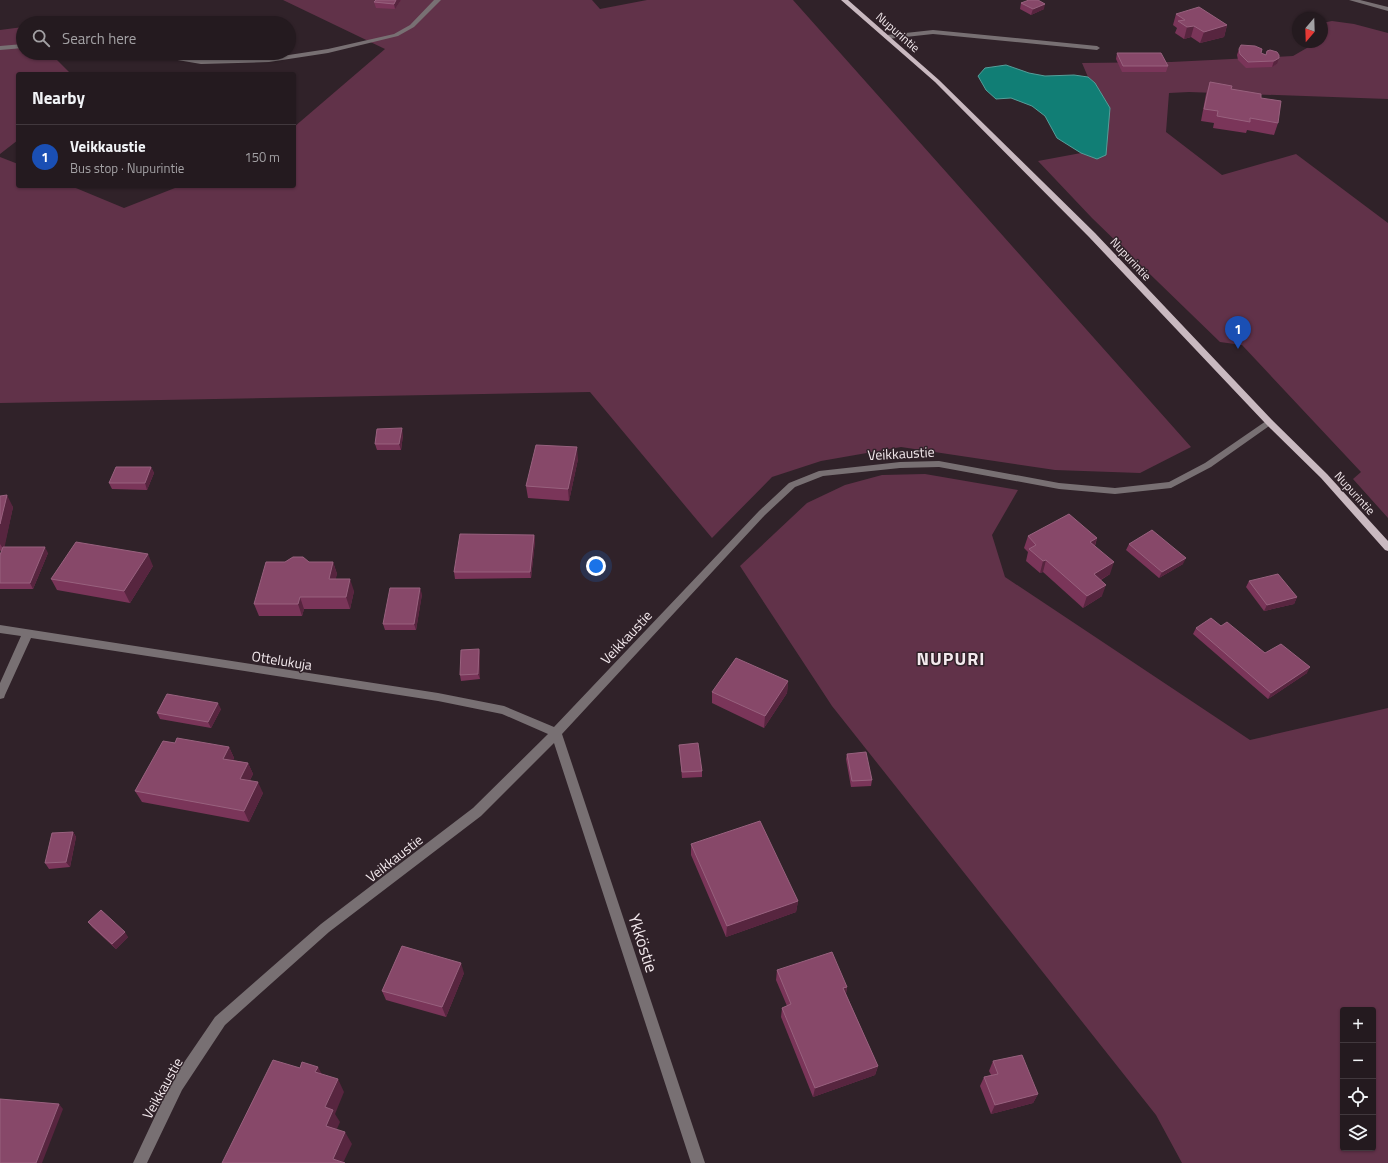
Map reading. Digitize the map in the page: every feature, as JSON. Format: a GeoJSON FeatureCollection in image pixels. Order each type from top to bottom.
{"type":"FeatureCollection","features":[{"type":"Feature","properties":{"kind":"main road","name":"Nupurintie"},"geometry":{"type":"LineString","coordinates":[[844,0],[937,81],[1092,235],[1269,422],[1324,476],[1388,547]]}},
{"type":"Feature","properties":{"kind":"street"},"geometry":{"type":"LineString","coordinates":[[296,56],[328,52],[396,36],[412,26],[438,0]]}},
{"type":"Feature","properties":{"kind":"street"},"geometry":{"type":"LineString","coordinates":[[1352,0],[1388,10]]}},
{"type":"Feature","properties":{"kind":"street"},"geometry":{"type":"LineString","coordinates":[[886,37],[933,32],[1097,48]]}},
{"type":"Feature","properties":{"kind":"street"},"geometry":{"type":"LineString","coordinates":[[0,48],[16,47]]}},
{"type":"Feature","properties":{"kind":"street"},"geometry":{"type":"LineString","coordinates":[[189,60],[201,62],[269,60]]}},
{"type":"Feature","properties":{"kind":"street","name":"Veikkaustie"},"geometry":{"type":"LineString","coordinates":[[140,1163],[177,1085],[220,1021],[325,928],[477,812],[556,733],[762,513],[792,485],[822,473],[900,465],[939,464],[1073,487],[1115,491],[1171,485],[1208,465],[1269,422]]}},
{"type":"Feature","properties":{"kind":"street","name":"Ottelukuja"},"geometry":{"type":"LineString","coordinates":[[0,629],[438,697],[504,710],[556,733]]}},
{"type":"Feature","properties":{"kind":"street"},"geometry":{"type":"LineString","coordinates":[[0,695],[27,634]]}},
{"type":"Feature","properties":{"kind":"street","name":"Ykköstie"},"geometry":{"type":"LineString","coordinates":[[556,733],[698,1163]]}},
{"type":"Feature","properties":{"kind":"shaded area"},"geometry":{"type":"Polygon","coordinates":[[[283,0],[592,0],[600,9],[647,0],[793,0],[1191,447],[1140,473],[1055,470],[901,447],[821,461],[772,477],[712,538],[590,392],[0,403],[0,157],[16,163],[16,188],[76,188],[124,208],[175,188],[296,188],[296,125],[385,49],[283,0]]]}},
{"type":"Feature","properties":{"kind":"shaded area"},"geometry":{"type":"Polygon","coordinates":[[[1328,22],[1354,24],[1388,33],[1388,99],[1189,92],[1169,93],[1166,132],[1222,175],[1296,154],[1388,223],[1388,518],[1353,479],[1361,472],[1242,345],[1220,342],[1092,218],[1038,161],[1081,153],[1097,159],[1095,83],[1088,77],[1082,63],[1171,62],[1293,56],[1307,48],[1328,48],[1328,22]]]}},
{"type":"Feature","properties":{"kind":"shaded area"},"geometry":{"type":"Polygon","coordinates":[[[16,28],[16,60],[57,60],[69,72],[16,72],[16,142],[0,154],[0,30],[16,28]]]}},
{"type":"Feature","properties":{"kind":"shaded area"},"geometry":{"type":"Polygon","coordinates":[[[1006,65],[1029,73],[1045,76],[1074,75],[1088,77],[1095,83],[1110,108],[1106,155],[1097,159],[1081,153],[1057,138],[1045,116],[1032,106],[1011,98],[996,99],[986,90],[978,76],[985,68],[1006,65]]]}},
{"type":"Feature","properties":{"kind":"shaded area"},"geometry":{"type":"Polygon","coordinates":[[[925,474],[1018,490],[992,535],[1005,577],[1250,740],[1388,708],[1388,1163],[1182,1163],[1156,1115],[832,706],[740,566],[807,503],[845,485],[882,475],[925,474]]]}},
{"type":"Feature","properties":{"kind":"building"},"geometry":{"type":"Polygon","coordinates":[[[376,0],[396,0],[394,4],[374,2],[376,0]]]}},
{"type":"Feature","properties":{"kind":"building"},"geometry":{"type":"Polygon","coordinates":[[[1029,0],[1038,0],[1045,4],[1033,9],[1021,3],[1029,0]]]}},
{"type":"Feature","properties":{"kind":"building"},"geometry":{"type":"Polygon","coordinates":[[[1199,7],[1227,25],[1204,32],[1194,26],[1187,27],[1178,21],[1185,20],[1176,14],[1199,7]]]}},
{"type":"Feature","properties":{"kind":"building"},"geometry":{"type":"Polygon","coordinates":[[[1241,45],[1255,46],[1262,49],[1261,53],[1266,55],[1267,51],[1270,50],[1277,52],[1279,58],[1274,61],[1248,62],[1240,54],[1239,49],[1241,45]]]}},
{"type":"Feature","properties":{"kind":"building"},"geometry":{"type":"Polygon","coordinates":[[[1117,53],[1161,53],[1168,66],[1123,66],[1117,53]]]}},
{"type":"Feature","properties":{"kind":"building"},"geometry":{"type":"Polygon","coordinates":[[[1210,82],[1232,86],[1231,89],[1261,94],[1261,98],[1281,101],[1278,123],[1250,118],[1250,122],[1217,116],[1218,111],[1204,109],[1210,82]]]}},
{"type":"Feature","properties":{"kind":"building"},"geometry":{"type":"Polygon","coordinates":[[[402,428],[399,444],[375,444],[377,429],[402,428]]]}},
{"type":"Feature","properties":{"kind":"building"},"geometry":{"type":"Polygon","coordinates":[[[536,445],[577,447],[568,489],[526,486],[536,445]]]}},
{"type":"Feature","properties":{"kind":"building"},"geometry":{"type":"Polygon","coordinates":[[[116,467],[151,467],[145,483],[109,483],[116,467]]]}},
{"type":"Feature","properties":{"kind":"building"},"geometry":{"type":"Polygon","coordinates":[[[7,495],[0,524],[0,496],[7,495]]]}},
{"type":"Feature","properties":{"kind":"building"},"geometry":{"type":"Polygon","coordinates":[[[1069,514],[1097,538],[1090,542],[1114,562],[1094,574],[1106,585],[1087,596],[1046,560],[1043,561],[1029,549],[1036,545],[1028,536],[1069,514]]]}},
{"type":"Feature","properties":{"kind":"building"},"geometry":{"type":"Polygon","coordinates":[[[1152,530],[1186,558],[1162,572],[1129,544],[1152,530]]]}},
{"type":"Feature","properties":{"kind":"building"},"geometry":{"type":"Polygon","coordinates":[[[460,534],[534,535],[530,572],[454,572],[460,534]]]}},
{"type":"Feature","properties":{"kind":"building"},"geometry":{"type":"Polygon","coordinates":[[[76,542],[148,554],[124,591],[51,579],[76,542]]]}},
{"type":"Feature","properties":{"kind":"building"},"geometry":{"type":"Polygon","coordinates":[[[3,547],[45,547],[30,583],[0,583],[0,555],[3,547]]]}},
{"type":"Feature","properties":{"kind":"building"},"geometry":{"type":"Polygon","coordinates":[[[293,557],[303,557],[309,562],[333,562],[329,579],[350,579],[346,597],[300,597],[298,604],[254,604],[266,562],[285,562],[293,557]]]}},
{"type":"Feature","properties":{"kind":"building"},"geometry":{"type":"Polygon","coordinates":[[[1278,574],[1297,597],[1267,605],[1249,581],[1278,574]]]}},
{"type":"Feature","properties":{"kind":"building"},"geometry":{"type":"Polygon","coordinates":[[[390,588],[420,588],[414,624],[383,624],[390,588]]]}},
{"type":"Feature","properties":{"kind":"building"},"geometry":{"type":"Polygon","coordinates":[[[1211,618],[1221,626],[1227,622],[1265,653],[1281,644],[1310,667],[1271,693],[1196,628],[1211,618]]]}},
{"type":"Feature","properties":{"kind":"building"},"geometry":{"type":"Polygon","coordinates":[[[479,649],[478,674],[460,675],[461,650],[479,649]]]}},
{"type":"Feature","properties":{"kind":"building"},"geometry":{"type":"Polygon","coordinates":[[[736,658],[788,681],[765,716],[712,692],[736,658]]]}},
{"type":"Feature","properties":{"kind":"building"},"geometry":{"type":"Polygon","coordinates":[[[167,694],[218,703],[208,722],[157,713],[167,694]]]}},
{"type":"Feature","properties":{"kind":"building"},"geometry":{"type":"Polygon","coordinates":[[[177,738],[229,747],[223,759],[248,763],[240,779],[258,782],[244,811],[135,791],[163,741],[175,743],[177,738]]]}},
{"type":"Feature","properties":{"kind":"building"},"geometry":{"type":"Polygon","coordinates":[[[698,743],[702,771],[682,772],[679,745],[698,743]]]}},
{"type":"Feature","properties":{"kind":"building"},"geometry":{"type":"Polygon","coordinates":[[[866,752],[872,780],[852,781],[847,754],[866,752]]]}},
{"type":"Feature","properties":{"kind":"building"},"geometry":{"type":"Polygon","coordinates":[[[760,821],[798,901],[727,926],[691,844],[760,821]]]}},
{"type":"Feature","properties":{"kind":"building"},"geometry":{"type":"Polygon","coordinates":[[[73,832],[66,862],[45,863],[52,833],[73,832]]]}},
{"type":"Feature","properties":{"kind":"building"},"geometry":{"type":"Polygon","coordinates":[[[101,910],[125,932],[112,944],[88,922],[101,910]]]}},
{"type":"Feature","properties":{"kind":"building"},"geometry":{"type":"Polygon","coordinates":[[[402,946],[461,963],[442,1007],[382,991],[402,946]]]}},
{"type":"Feature","properties":{"kind":"building"},"geometry":{"type":"Polygon","coordinates":[[[832,952],[847,987],[843,988],[878,1066],[815,1088],[782,1008],[791,1004],[777,970],[832,952]]]}},
{"type":"Feature","properties":{"kind":"building"},"geometry":{"type":"Polygon","coordinates":[[[1022,1055],[1038,1094],[995,1105],[984,1077],[998,1074],[993,1061],[1022,1055]]]}},
{"type":"Feature","properties":{"kind":"building"},"geometry":{"type":"Polygon","coordinates":[[[273,1060],[300,1068],[302,1062],[318,1067],[315,1072],[338,1079],[325,1107],[333,1110],[326,1126],[345,1132],[333,1159],[345,1163],[222,1163],[273,1060]]]}},
{"type":"Feature","properties":{"kind":"building"},"geometry":{"type":"Polygon","coordinates":[[[0,1099],[59,1104],[36,1163],[0,1163],[0,1099]]]}},
{"type":"Feature","properties":{"kind":"place","name":"Veikkaustie"},"geometry":{"type":"Point","coordinates":[1238,349]}},
{"type":"Feature","properties":{"kind":"district","name":"NUPURI"},"geometry":{"type":"Point","coordinates":[951,658]}}]}
